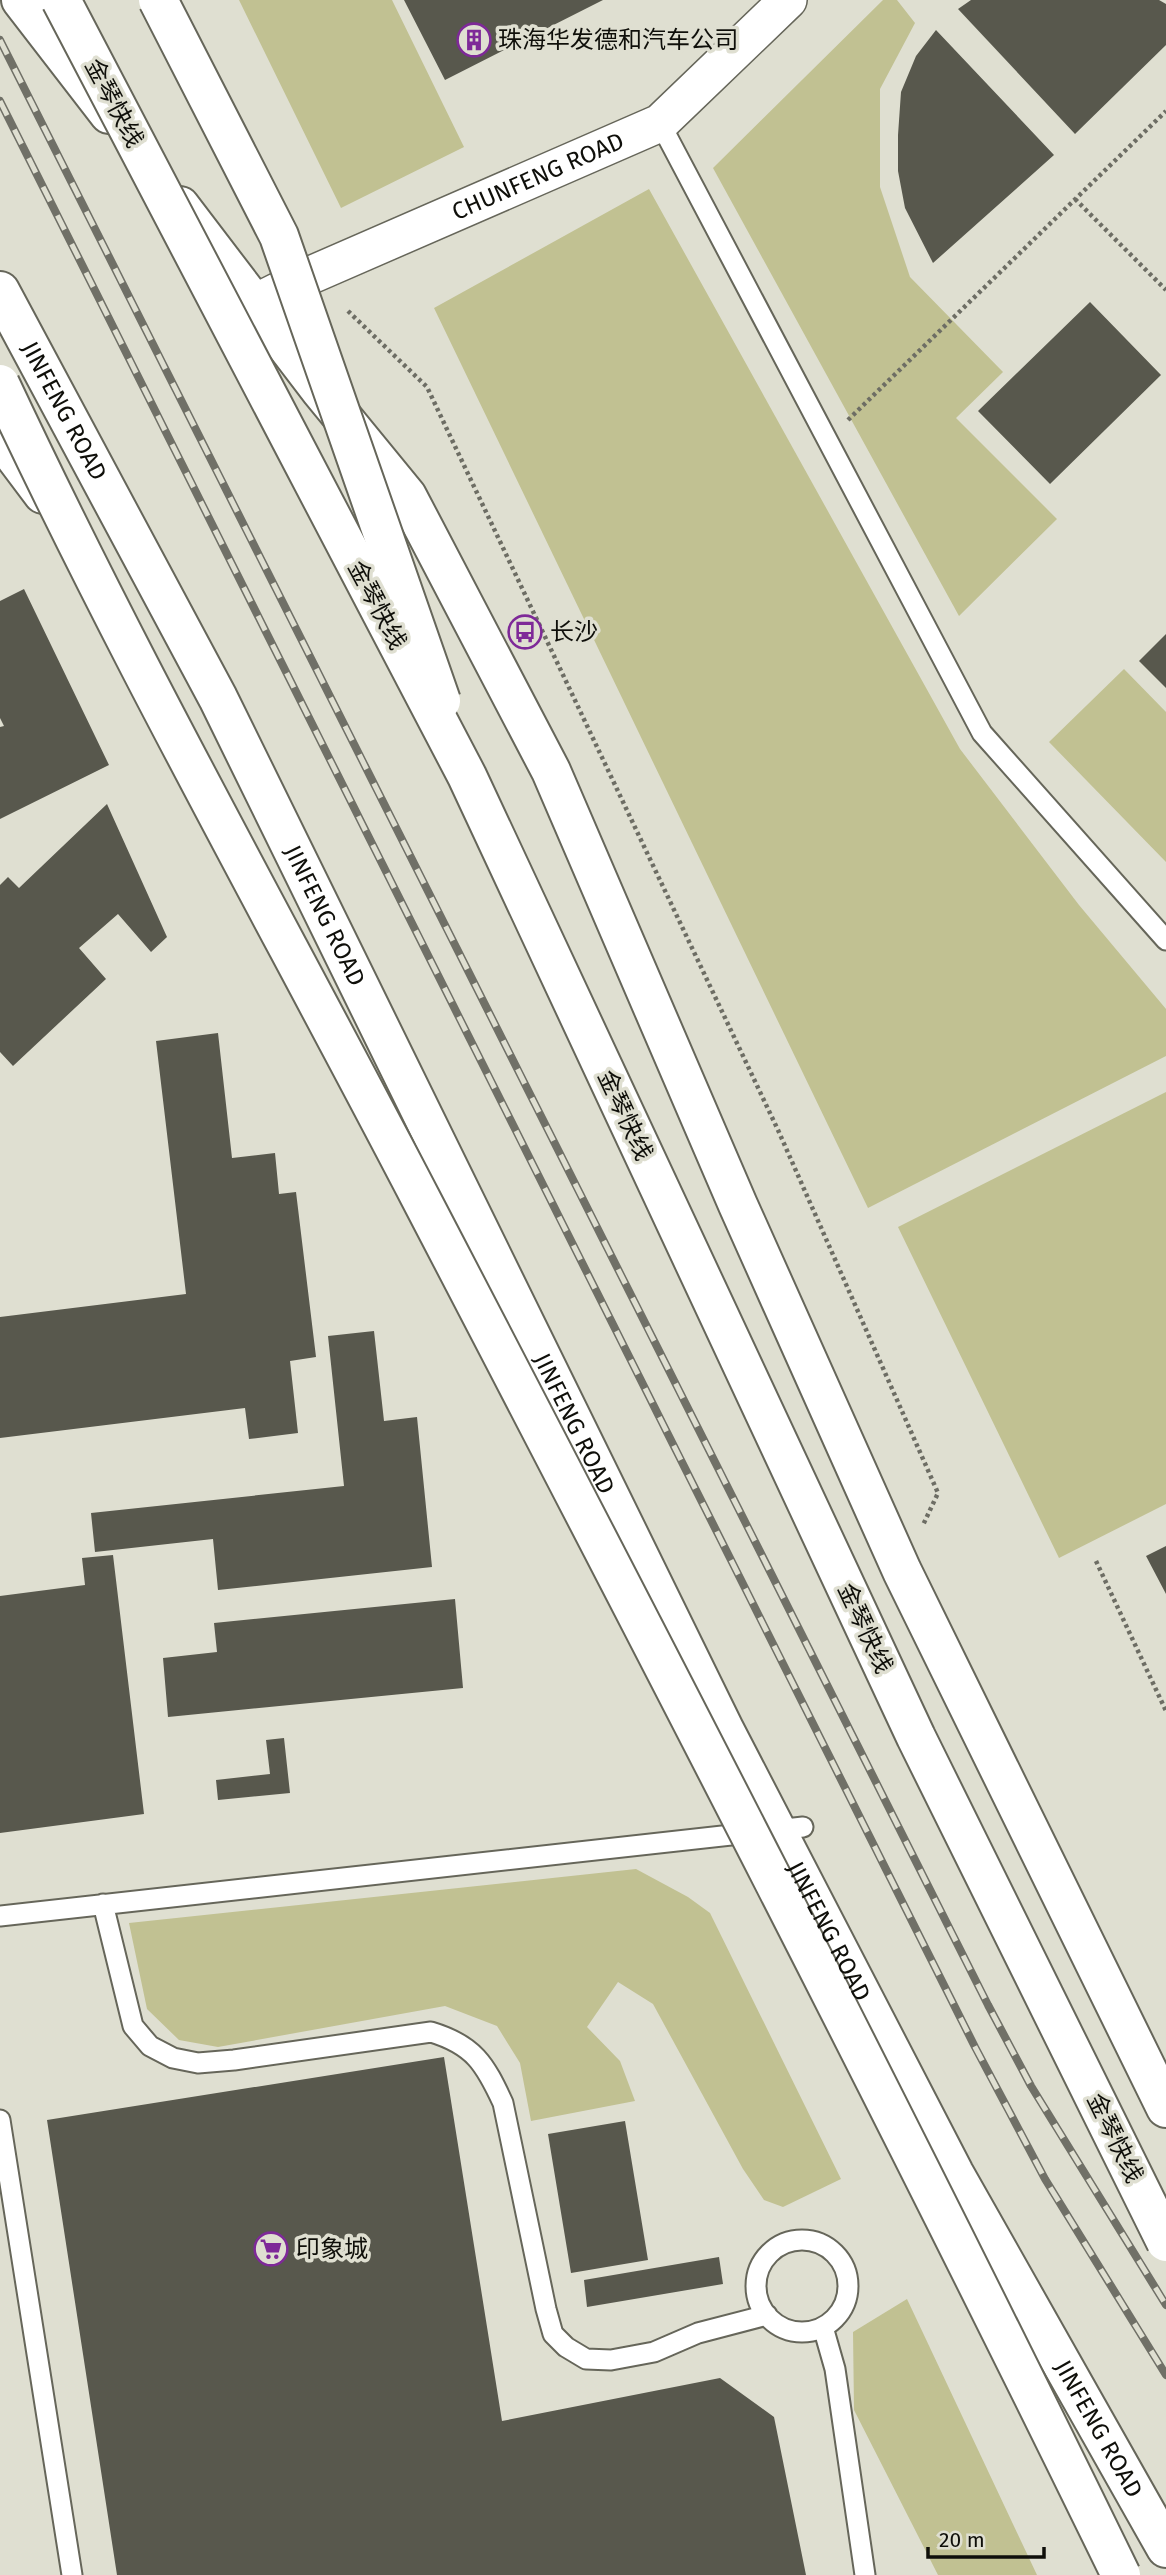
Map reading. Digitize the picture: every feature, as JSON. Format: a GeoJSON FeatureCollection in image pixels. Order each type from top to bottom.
{"type":"FeatureCollection","features":[{"type":"Feature","properties":{"kind":"main road"},"geometry":{"type":"LineString","coordinates":[[21,0],[321,391],[407,496],[551,771],[738,1205],[902,1571],[1166,2108]]}},
{"type":"Feature","properties":{"kind":"main road","name":"金琴快线"},"geometry":{"type":"LineString","coordinates":[[61,0],[467,776],[916,1737],[1166,2242]]}},
{"type":"Feature","properties":{"kind":"main road"},"geometry":{"type":"LineString","coordinates":[[158,0],[279,236],[467,776]]}},
{"type":"Feature","properties":{"kind":"main road","name":"JINFENG ROAD"},"geometry":{"type":"LineString","coordinates":[[0,291],[218,698],[452,1178],[790,1829],[954,2173],[1166,2549]]}},
{"type":"Feature","properties":{"kind":"main road"},"geometry":{"type":"LineString","coordinates":[[0,384],[66,525],[433,1222],[986,2298],[1121,2575]]}},
{"type":"Feature","properties":{"kind":"main road"},"geometry":{"type":"LineString","coordinates":[[0,437],[66,525]]}},
{"type":"Feature","properties":{"kind":"street","name":"CHUNFENG ROAD"},"geometry":{"type":"LineString","coordinates":[[255,303],[311,275],[660,123],[788,0]]}},
{"type":"Feature","properties":{"kind":"lane"},"geometry":{"type":"LineString","coordinates":[[660,123],[982,733],[1166,940]]}},
{"type":"Feature","properties":{"kind":"lane"},"geometry":{"type":"LineString","coordinates":[[0,1916],[790,1829]]}},
{"type":"Feature","properties":{"kind":"lane"},"geometry":{"type":"LineString","coordinates":[[103,1904],[133,2026],[150,2046],[173,2058],[198,2063],[234,2060],[431,2032],[453,2039],[476,2054],[490,2073],[503,2103],[546,2309],[553,2334],[566,2347],[586,2359],[611,2360],[654,2352],[698,2333],[766,2315]]}},
{"type":"Feature","properties":{"kind":"lane"},"geometry":{"type":"LineString","coordinates":[[0,2120],[72,2575]]}},
{"type":"Feature","properties":{"kind":"lane"},"geometry":{"type":"LineString","coordinates":[[796,2240],[813,2241],[828,2248],[840,2259],[847,2273],[848,2290],[844,2305],[835,2318],[823,2328],[808,2332],[793,2331],[778,2325],[766,2315],[758,2302],[756,2287],[759,2270],[768,2256],[780,2245],[796,2240]]}},
{"type":"Feature","properties":{"kind":"lane"},"geometry":{"type":"LineString","coordinates":[[823,2328],[835,2369],[864,2575]]}},
{"type":"Feature","properties":{"kind":"path"},"geometry":{"type":"LineString","coordinates":[[828,440],[1166,111]]}},
{"type":"Feature","properties":{"kind":"path"},"geometry":{"type":"LineString","coordinates":[[1075,199],[1166,290]]}},
{"type":"Feature","properties":{"kind":"path"},"geometry":{"type":"LineString","coordinates":[[1096,1560],[1166,1711]]}},
{"type":"Feature","properties":{"kind":"green space"},"geometry":{"type":"Polygon","coordinates":[[[239,0],[392,0],[464,147],[341,208],[239,0]]]}},
{"type":"Feature","properties":{"kind":"green space"},"geometry":{"type":"Polygon","coordinates":[[[883,0],[897,0],[915,23],[880,89],[880,187],[910,277],[1003,372],[956,418],[1057,519],[959,616],[713,168],[883,0]]]}},
{"type":"Feature","properties":{"kind":"green space"},"geometry":{"type":"Polygon","coordinates":[[[649,189],[960,749],[1079,905],[1166,1009],[1166,1056],[868,1208],[434,308],[649,189]]]}},
{"type":"Feature","properties":{"kind":"green space"},"geometry":{"type":"Polygon","coordinates":[[[1124,669],[1166,712],[1166,862],[1049,742],[1124,669]]]}},
{"type":"Feature","properties":{"kind":"green space"},"geometry":{"type":"Polygon","coordinates":[[[1166,1092],[1166,1504],[1059,1558],[898,1227],[1166,1092]]]}},
{"type":"Feature","properties":{"kind":"green space"},"geometry":{"type":"Polygon","coordinates":[[[636,1869],[688,1897],[710,1913],[841,2179],[783,2207],[764,2200],[743,2169],[653,2004],[618,1982],[587,2027],[620,2061],[635,2101],[531,2121],[520,2063],[497,2026],[445,2006],[218,2047],[179,2040],[147,2009],[129,1923],[636,1869]]]}},
{"type":"Feature","properties":{"kind":"green space"},"geometry":{"type":"Polygon","coordinates":[[[907,2299],[1037,2575],[938,2575],[854,2410],[853,2332],[907,2299]]]}},
{"type":"Feature","properties":{"kind":"building","name":"珠海华发德和汽车公司"},"geometry":{"type":"Polygon","coordinates":[[[404,0],[603,0],[445,80],[404,0]]]}},
{"type":"Feature","properties":{"kind":"building"},"geometry":{"type":"Polygon","coordinates":[[[971,0],[1159,0],[1166,4],[1166,45],[1075,134],[958,9],[971,0]]]}},
{"type":"Feature","properties":{"kind":"building"},"geometry":{"type":"Polygon","coordinates":[[[936,30],[1054,155],[933,263],[905,208],[898,171],[898,135],[901,92],[916,56],[936,30]]]}},
{"type":"Feature","properties":{"kind":"building"},"geometry":{"type":"Polygon","coordinates":[[[1090,302],[1161,375],[1050,484],[978,411],[1090,302]]]}},
{"type":"Feature","properties":{"kind":"building"},"geometry":{"type":"Polygon","coordinates":[[[24,589],[109,765],[0,819],[0,727],[4,726],[0,718],[0,601],[24,589]]]}},
{"type":"Feature","properties":{"kind":"building"},"geometry":{"type":"Polygon","coordinates":[[[1166,634],[1166,688],[1139,661],[1166,634]]]}},
{"type":"Feature","properties":{"kind":"building"},"geometry":{"type":"Polygon","coordinates":[[[107,804],[167,937],[151,952],[118,914],[79,948],[106,979],[13,1066],[0,1052],[0,885],[8,877],[19,888],[107,804]]]}},
{"type":"Feature","properties":{"kind":"building"},"geometry":{"type":"Polygon","coordinates":[[[218,1033],[232,1158],[275,1153],[279,1194],[296,1192],[316,1357],[290,1361],[298,1433],[249,1439],[245,1408],[0,1438],[0,1317],[186,1294],[156,1041],[218,1033]]]}},
{"type":"Feature","properties":{"kind":"building"},"geometry":{"type":"Polygon","coordinates":[[[374,1331],[384,1421],[417,1417],[432,1567],[218,1590],[213,1539],[95,1552],[91,1513],[344,1486],[328,1336],[374,1331]]]}},
{"type":"Feature","properties":{"kind":"building"},"geometry":{"type":"Polygon","coordinates":[[[1166,1546],[1166,1594],[1146,1556],[1166,1546]]]}},
{"type":"Feature","properties":{"kind":"building"},"geometry":{"type":"Polygon","coordinates":[[[113,1555],[144,1814],[0,1833],[0,1596],[85,1585],[82,1558],[113,1555]]]}},
{"type":"Feature","properties":{"kind":"building"},"geometry":{"type":"Polygon","coordinates":[[[455,1599],[463,1688],[168,1717],[163,1658],[217,1652],[214,1623],[455,1599]]]}},
{"type":"Feature","properties":{"kind":"building"},"geometry":{"type":"Polygon","coordinates":[[[284,1738],[290,1793],[218,1800],[216,1780],[270,1774],[266,1740],[284,1738]]]}},
{"type":"Feature","properties":{"kind":"building","name":"印象城"},"geometry":{"type":"Polygon","coordinates":[[[444,2057],[502,2421],[720,2378],[774,2417],[806,2575],[117,2575],[47,2120],[444,2057]]]}},
{"type":"Feature","properties":{"kind":"building"},"geometry":{"type":"Polygon","coordinates":[[[625,2121],[648,2260],[571,2273],[548,2134],[625,2121]]]}},
{"type":"Feature","properties":{"kind":"building"},"geometry":{"type":"Polygon","coordinates":[[[719,2257],[723,2284],[587,2307],[584,2280],[719,2257]]]}},
{"type":"Feature","properties":{"kind":"railway"},"geometry":{"type":"LineString","coordinates":[[0,40],[988,2005],[1031,2086],[1166,2305]]}},
{"type":"Feature","properties":{"kind":"railway"},"geometry":{"type":"LineString","coordinates":[[0,101],[975,2047],[1045,2179],[1166,2375]]}},
{"type":"Feature","properties":{"kind":"place","name":"珠海华发德和汽车公司"},"geometry":{"type":"Point","coordinates":[474,40]}},
{"type":"Feature","properties":{"kind":"place","name":"长沙"},"geometry":{"type":"Point","coordinates":[525,632]}},
{"type":"Feature","properties":{"kind":"place","name":"印象城"},"geometry":{"type":"Point","coordinates":[271,2249]}}]}
